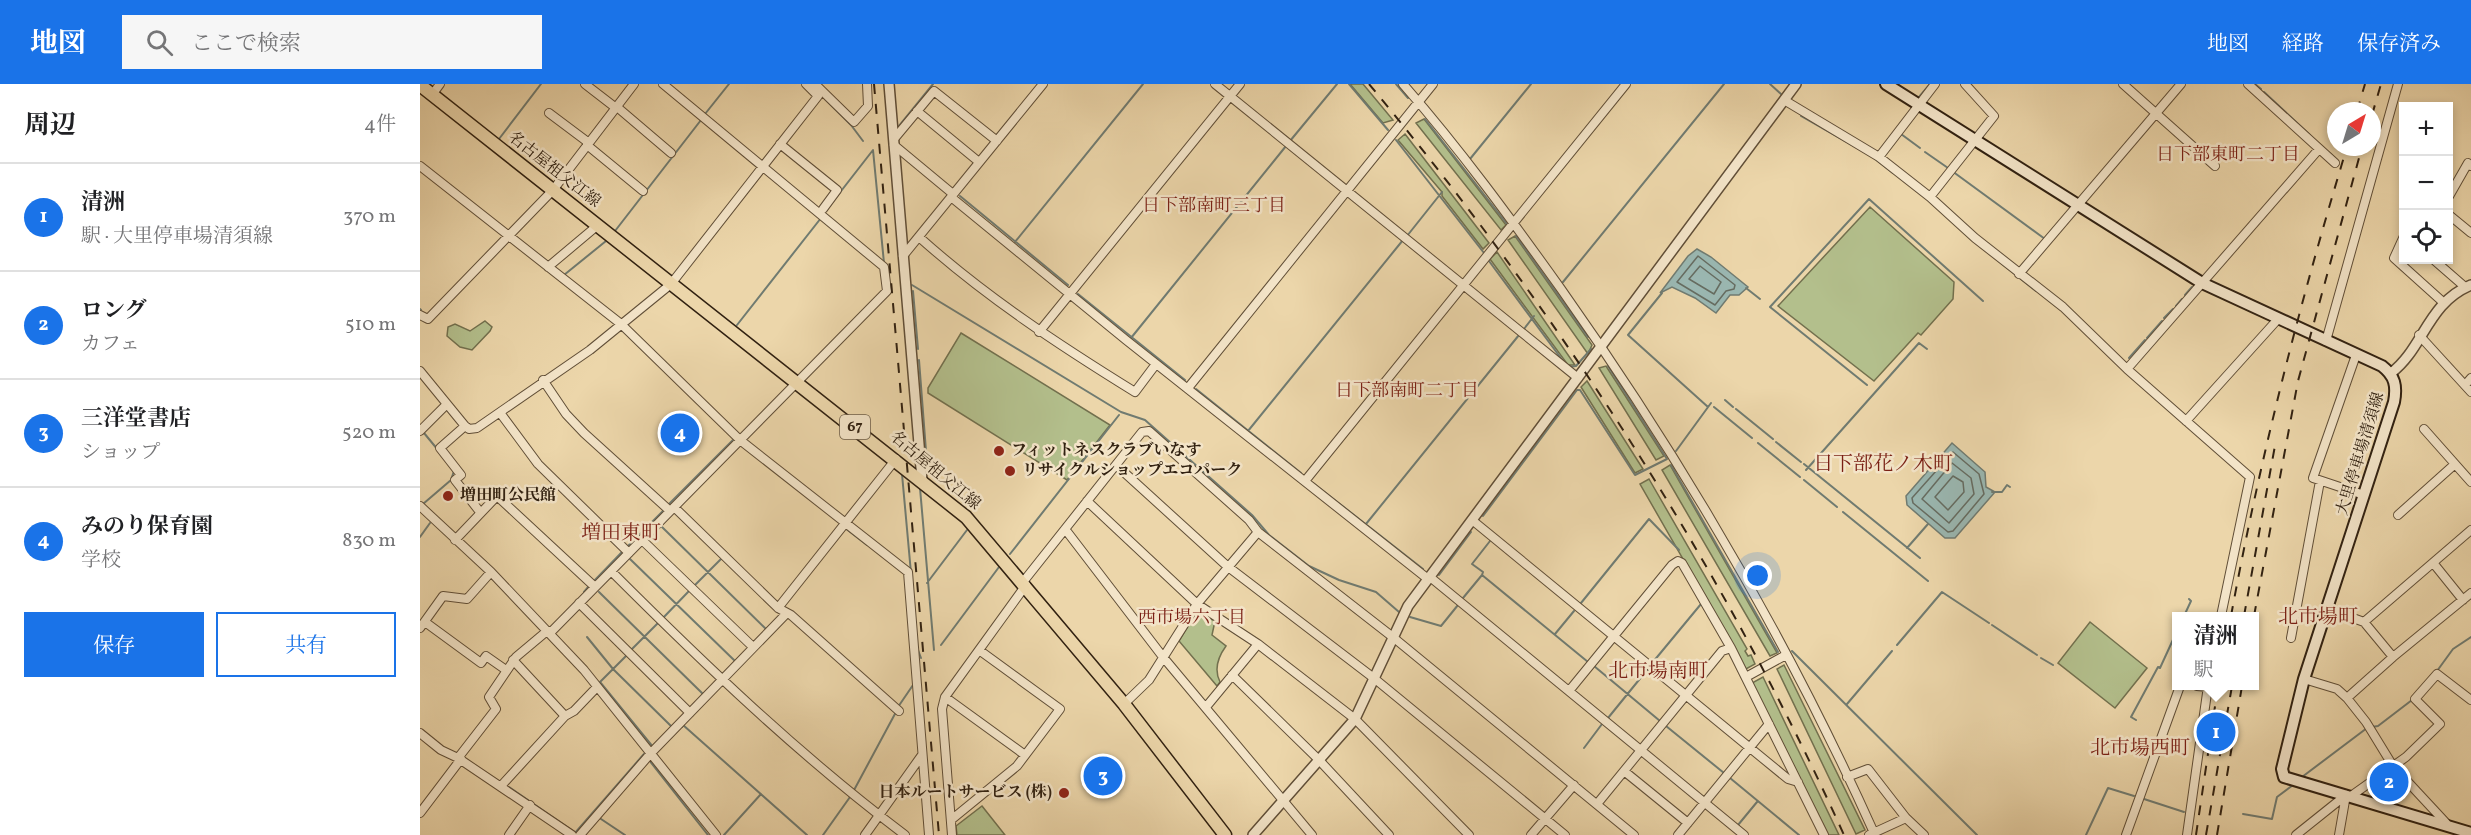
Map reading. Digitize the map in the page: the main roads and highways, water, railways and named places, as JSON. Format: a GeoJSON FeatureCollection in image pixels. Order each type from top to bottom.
{"type":"FeatureCollection","features":[{"type":"Feature","properties":{"kind":"main road","name":"大里停車場清須線"},"geometry":{"type":"LineString","coordinates":[[1887,84],[2202,283],[2391,373],[2396,390],[2394,402],[2304,679],[2282,764],[2284,777],[2446,823],[2471,833]]}},
{"type":"Feature","properties":{"kind":"main road","name":"名古屋祖父江線"},"geometry":{"type":"LineString","coordinates":[[420,85],[896,459],[966,517],[1124,704],[1225,835]]}},
{"type":"Feature","properties":{"kind":"water"},"geometry":{"type":"Polygon","coordinates":[[[1697,249],[1711,257],[1748,287],[1739,295],[1730,295],[1716,313],[1695,298],[1672,287],[1660,293],[1688,256],[1697,249]]]}},
{"type":"Feature","properties":{"kind":"water"},"geometry":{"type":"Polygon","coordinates":[[[1952,443],[1985,472],[1986,487],[1995,492],[1955,538],[1945,538],[1907,505],[1906,496],[1952,443]]]}},
{"type":"Feature","properties":{"kind":"waterway"},"geometry":{"type":"LineString","coordinates":[[499,139],[541,84]]}},
{"type":"Feature","properties":{"kind":"waterway"},"geometry":{"type":"LineString","coordinates":[[705,114],[729,84]]}},
{"type":"Feature","properties":{"kind":"waterway"},"geometry":{"type":"LineString","coordinates":[[899,126],[933,84]]}},
{"type":"Feature","properties":{"kind":"waterway"},"geometry":{"type":"LineString","coordinates":[[1015,242],[1143,84]]}},
{"type":"Feature","properties":{"kind":"waterway"},"geometry":{"type":"LineString","coordinates":[[1290,141],[1337,84]]}},
{"type":"Feature","properties":{"kind":"waterway"},"geometry":{"type":"LineString","coordinates":[[1349,84],[1388,130]]}},
{"type":"Feature","properties":{"kind":"waterway"},"geometry":{"type":"LineString","coordinates":[[1396,84],[1408,98]]}},
{"type":"Feature","properties":{"kind":"waterway"},"geometry":{"type":"LineString","coordinates":[[1470,159],[1531,84]]}},
{"type":"Feature","properties":{"kind":"waterway"},"geometry":{"type":"LineString","coordinates":[[1563,282],[1724,84]]}},
{"type":"Feature","properties":{"kind":"waterway"},"geometry":{"type":"LineString","coordinates":[[1770,84],[1781,94]]}},
{"type":"Feature","properties":{"kind":"waterway"},"geometry":{"type":"LineString","coordinates":[[1919,97],[1930,84]]}},
{"type":"Feature","properties":{"kind":"waterway"},"geometry":{"type":"LineString","coordinates":[[2255,84],[2261,89]]}},
{"type":"Feature","properties":{"kind":"waterway"},"geometry":{"type":"LineString","coordinates":[[2264,92],[2310,135]]}},
{"type":"Feature","properties":{"kind":"waterway"},"geometry":{"type":"LineString","coordinates":[[825,99],[851,125],[863,141]]}},
{"type":"Feature","properties":{"kind":"waterway"},"geometry":{"type":"LineString","coordinates":[[1801,116],[1864,152]]}},
{"type":"Feature","properties":{"kind":"waterway"},"geometry":{"type":"LineString","coordinates":[[1425,119],[1507,224]]}},
{"type":"Feature","properties":{"kind":"waterway"},"geometry":{"type":"LineString","coordinates":[[615,231],[701,120]]}},
{"type":"Feature","properties":{"kind":"waterway"},"geometry":{"type":"LineString","coordinates":[[1901,134],[1920,148]]}},
{"type":"Feature","properties":{"kind":"waterway"},"geometry":{"type":"LineString","coordinates":[[1396,140],[1484,253]]}},
{"type":"Feature","properties":{"kind":"waterway"},"geometry":{"type":"LineString","coordinates":[[1131,338],[1286,146]]}},
{"type":"Feature","properties":{"kind":"waterway"},"geometry":{"type":"LineString","coordinates":[[824,213],[873,150],[884,263]]}},
{"type":"Feature","properties":{"kind":"waterway"},"geometry":{"type":"LineString","coordinates":[[1925,152],[1948,168]]}},
{"type":"Feature","properties":{"kind":"waterway"},"geometry":{"type":"LineString","coordinates":[[1874,158],[1893,173]]}},
{"type":"Feature","properties":{"kind":"waterway"},"geometry":{"type":"LineString","coordinates":[[1952,171],[2045,239]]}},
{"type":"Feature","properties":{"kind":"waterway"},"geometry":{"type":"LineString","coordinates":[[1407,236],[1442,192]]}},
{"type":"Feature","properties":{"kind":"waterway"},"geometry":{"type":"LineString","coordinates":[[960,196],[1068,285]]}},
{"type":"Feature","properties":{"kind":"waterway"},"geometry":{"type":"LineString","coordinates":[[1867,385],[1770,307],[1869,199],[1983,301]]}},
{"type":"Feature","properties":{"kind":"waterway"},"geometry":{"type":"LineString","coordinates":[[737,325],[821,218]]}},
{"type":"Feature","properties":{"kind":"waterway"},"geometry":{"type":"LineString","coordinates":[[1516,236],[1588,337]]}},
{"type":"Feature","properties":{"kind":"waterway"},"geometry":{"type":"LineString","coordinates":[[1248,431],[1403,240]]}},
{"type":"Feature","properties":{"kind":"waterway"},"geometry":{"type":"LineString","coordinates":[[564,275],[606,241]]}},
{"type":"Feature","properties":{"kind":"waterway"},"geometry":{"type":"LineString","coordinates":[[1980,246],[2036,291]]}},
{"type":"Feature","properties":{"kind":"waterway"},"geometry":{"type":"LineString","coordinates":[[1489,261],[1563,361]]}},
{"type":"Feature","properties":{"kind":"waterway"},"geometry":{"type":"LineString","coordinates":[[912,285],[1121,412],[1145,420],[1252,515],[1269,535],[1309,566],[1339,580],[1376,592],[1399,612]]}},
{"type":"Feature","properties":{"kind":"waterway"},"geometry":{"type":"LineString","coordinates":[[2185,295],[2192,287]]}},
{"type":"Feature","properties":{"kind":"waterway"},"geometry":{"type":"LineString","coordinates":[[1746,288],[1760,299]]}},
{"type":"Feature","properties":{"kind":"waterway"},"geometry":{"type":"LineString","coordinates":[[913,291],[918,349]]}},
{"type":"Feature","properties":{"kind":"waterway"},"geometry":{"type":"LineString","coordinates":[[1662,293],[1628,335],[1708,407]]}},
{"type":"Feature","properties":{"kind":"waterway"},"geometry":{"type":"LineString","coordinates":[[1078,294],[1185,380]]}},
{"type":"Feature","properties":{"kind":"waterway"},"geometry":{"type":"LineString","coordinates":[[2176,306],[2182,299]]}},
{"type":"Feature","properties":{"kind":"waterway"},"geometry":{"type":"LineString","coordinates":[[2048,300],[2065,313]]}},
{"type":"Feature","properties":{"kind":"waterway"},"geometry":{"type":"LineString","coordinates":[[2164,318],[2173,309]]}},
{"type":"Feature","properties":{"kind":"waterway"},"geometry":{"type":"LineString","coordinates":[[1524,329],[1534,316]]}},
{"type":"Feature","properties":{"kind":"waterway"},"geometry":{"type":"LineString","coordinates":[[2147,338],[2162,321]]}},
{"type":"Feature","properties":{"kind":"waterway"},"geometry":{"type":"LineString","coordinates":[[1366,524],[1519,335]]}},
{"type":"Feature","properties":{"kind":"waterway"},"geometry":{"type":"LineString","coordinates":[[2129,358],[2145,340]]}},
{"type":"Feature","properties":{"kind":"waterway"},"geometry":{"type":"LineString","coordinates":[[1806,470],[1919,343],[1927,349]]}},
{"type":"Feature","properties":{"kind":"waterway"},"geometry":{"type":"LineString","coordinates":[[1569,367],[1576,366],[1591,349]]}},
{"type":"Feature","properties":{"kind":"waterway"},"geometry":{"type":"LineString","coordinates":[[919,360],[927,464]]}},
{"type":"Feature","properties":{"kind":"waterway"},"geometry":{"type":"LineString","coordinates":[[1483,516],[1577,390],[1580,390],[1635,475],[1667,459],[1608,366]]}},
{"type":"Feature","properties":{"kind":"waterway"},"geometry":{"type":"LineString","coordinates":[[1196,389],[1301,473]]}},
{"type":"Feature","properties":{"kind":"waterway"},"geometry":{"type":"LineString","coordinates":[[1725,400],[1733,407]]}},
{"type":"Feature","properties":{"kind":"waterway"},"geometry":{"type":"LineString","coordinates":[[1676,451],[1711,403]]}},
{"type":"Feature","properties":{"kind":"waterway"},"geometry":{"type":"LineString","coordinates":[[1714,407],[1752,438]]}},
{"type":"Feature","properties":{"kind":"waterway"},"geometry":{"type":"LineString","coordinates":[[1736,409],[1773,439]]}},
{"type":"Feature","properties":{"kind":"waterway"},"geometry":{"type":"LineString","coordinates":[[1010,554],[1119,415]]}},
{"type":"Feature","properties":{"kind":"waterway"},"geometry":{"type":"LineString","coordinates":[[424,433],[438,450]]}},
{"type":"Feature","properties":{"kind":"waterway"},"geometry":{"type":"LineString","coordinates":[[668,505],[734,439],[732,437]]}},
{"type":"Feature","properties":{"kind":"waterway"},"geometry":{"type":"LineString","coordinates":[[1776,442],[1801,462]]}},
{"type":"Feature","properties":{"kind":"waterway"},"geometry":{"type":"LineString","coordinates":[[1758,443],[1800,477]]}},
{"type":"Feature","properties":{"kind":"waterway"},"geometry":{"type":"LineString","coordinates":[[1804,464],[1920,558]]}},
{"type":"Feature","properties":{"kind":"waterway"},"geometry":{"type":"LineString","coordinates":[[1671,465],[1778,652]]}},
{"type":"Feature","properties":{"kind":"waterway"},"geometry":{"type":"LineString","coordinates":[[423,504],[451,480],[454,471]]}},
{"type":"Feature","properties":{"kind":"waterway"},"geometry":{"type":"LineString","coordinates":[[902,474],[911,573]]}},
{"type":"Feature","properties":{"kind":"waterway"},"geometry":{"type":"LineString","coordinates":[[1804,480],[1837,507]]}},
{"type":"Feature","properties":{"kind":"waterway"},"geometry":{"type":"LineString","coordinates":[[1313,483],[1423,569]]}},
{"type":"Feature","properties":{"kind":"waterway"},"geometry":{"type":"LineString","coordinates":[[1992,492],[2002,492],[2007,485],[2010,487]]}},
{"type":"Feature","properties":{"kind":"waterway"},"geometry":{"type":"LineString","coordinates":[[920,488],[934,650]]}},
{"type":"Feature","properties":{"kind":"waterway"},"geometry":{"type":"LineString","coordinates":[[626,548],[664,510]]}},
{"type":"Feature","properties":{"kind":"waterway"},"geometry":{"type":"LineString","coordinates":[[1843,512],[1928,581]]}},
{"type":"Feature","properties":{"kind":"waterway"},"geometry":{"type":"LineString","coordinates":[[1581,603],[1649,519],[1679,550]]}},
{"type":"Feature","properties":{"kind":"waterway"},"geometry":{"type":"LineString","coordinates":[[420,537],[430,523]]}},
{"type":"Feature","properties":{"kind":"waterway"},"geometry":{"type":"LineString","coordinates":[[1907,548],[1928,524]]}},
{"type":"Feature","properties":{"kind":"waterway"},"geometry":{"type":"LineString","coordinates":[[662,527],[767,630]]}},
{"type":"Feature","properties":{"kind":"waterway"},"geometry":{"type":"LineString","coordinates":[[845,528],[867,545]]}},
{"type":"Feature","properties":{"kind":"waterway"},"geometry":{"type":"LineString","coordinates":[[927,583],[967,530]]}},
{"type":"Feature","properties":{"kind":"waterway"},"geometry":{"type":"LineString","coordinates":[[1439,575],[1471,532]]}},
{"type":"Feature","properties":{"kind":"waterway"},"geometry":{"type":"LineString","coordinates":[[1482,575],[1483,572],[1472,564],[1490,541]]}},
{"type":"Feature","properties":{"kind":"waterway"},"geometry":{"type":"LineString","coordinates":[[595,580],[622,552]]}},
{"type":"Feature","properties":{"kind":"waterway"},"geometry":{"type":"LineString","coordinates":[[695,585],[722,558]]}},
{"type":"Feature","properties":{"kind":"waterway"},"geometry":{"type":"LineString","coordinates":[[630,559],[736,662]]}},
{"type":"Feature","properties":{"kind":"waterway"},"geometry":{"type":"LineString","coordinates":[[941,645],[999,567]]}},
{"type":"Feature","properties":{"kind":"waterway"},"geometry":{"type":"LineString","coordinates":[[1463,598],[1482,575],[1588,662]]}},
{"type":"Feature","properties":{"kind":"waterway"},"geometry":{"type":"LineString","coordinates":[[584,592],[589,586]]}},
{"type":"Feature","properties":{"kind":"waterway"},"geometry":{"type":"LineString","coordinates":[[662,619],[689,591]]}},
{"type":"Feature","properties":{"kind":"waterway"},"geometry":{"type":"LineString","coordinates":[[599,592],[704,695]]}},
{"type":"Feature","properties":{"kind":"waterway"},"geometry":{"type":"LineString","coordinates":[[1897,645],[1942,592],[1989,623]]}},
{"type":"Feature","properties":{"kind":"waterway"},"geometry":{"type":"LineString","coordinates":[[2186,612],[2191,601],[2189,599]]}},
{"type":"Feature","properties":{"kind":"waterway"},"geometry":{"type":"LineString","coordinates":[[1653,662],[1701,604]]}},
{"type":"Feature","properties":{"kind":"waterway"},"geometry":{"type":"LineString","coordinates":[[1410,617],[1441,626],[1458,605]]}},
{"type":"Feature","properties":{"kind":"waterway"},"geometry":{"type":"LineString","coordinates":[[1555,634],[1574,611]]}},
{"type":"Feature","properties":{"kind":"waterway"},"geometry":{"type":"LineString","coordinates":[[631,650],[658,623]]}},
{"type":"Feature","properties":{"kind":"waterway"},"geometry":{"type":"LineString","coordinates":[[1992,625],[2037,655]]}},
{"type":"Feature","properties":{"kind":"waterway"},"geometry":{"type":"LineString","coordinates":[[587,637],[613,669],[672,727]]}},
{"type":"Feature","properties":{"kind":"waterway"},"geometry":{"type":"LineString","coordinates":[[2437,671],[2453,649],[2471,637]]}},
{"type":"Feature","properties":{"kind":"waterway"},"geometry":{"type":"LineString","coordinates":[[2136,720],[2131,717],[2158,667],[2160,668],[2172,642]]}},
{"type":"Feature","properties":{"kind":"waterway"},"geometry":{"type":"LineString","coordinates":[[918,650],[921,658]]}},
{"type":"Feature","properties":{"kind":"waterway"},"geometry":{"type":"LineString","coordinates":[[1792,651],[1977,835]]}},
{"type":"Feature","properties":{"kind":"waterway"},"geometry":{"type":"LineString","coordinates":[[1847,704],[1892,651]]}},
{"type":"Feature","properties":{"kind":"waterway"},"geometry":{"type":"LineString","coordinates":[[627,655],[600,682],[653,747]]}},
{"type":"Feature","properties":{"kind":"waterway"},"geometry":{"type":"LineString","coordinates":[[2041,658],[2053,665]]}},
{"type":"Feature","properties":{"kind":"waterway"},"geometry":{"type":"LineString","coordinates":[[1594,666],[1660,721]]}},
{"type":"Feature","properties":{"kind":"waterway"},"geometry":{"type":"LineString","coordinates":[[1608,718],[1647,670]]}},
{"type":"Feature","properties":{"kind":"waterway"},"geometry":{"type":"LineString","coordinates":[[898,707],[913,685]]}},
{"type":"Feature","properties":{"kind":"waterway"},"geometry":{"type":"LineString","coordinates":[[2372,727],[2378,726],[2412,700]]}},
{"type":"Feature","properties":{"kind":"waterway"},"geometry":{"type":"LineString","coordinates":[[853,792],[896,712]]}},
{"type":"Feature","properties":{"kind":"waterway"},"geometry":{"type":"LineString","coordinates":[[1584,748],[1602,724]]}},
{"type":"Feature","properties":{"kind":"waterway"},"geometry":{"type":"LineString","coordinates":[[682,727],[683,725],[807,835]]}},
{"type":"Feature","properties":{"kind":"waterway"},"geometry":{"type":"LineString","coordinates":[[1666,726],[1724,773]]}},
{"type":"Feature","properties":{"kind":"waterway"},"geometry":{"type":"LineString","coordinates":[[2302,777],[2367,728]]}},
{"type":"Feature","properties":{"kind":"waterway"},"geometry":{"type":"LineString","coordinates":[[575,833],[644,754]]}},
{"type":"Feature","properties":{"kind":"waterway"},"geometry":{"type":"LineString","coordinates":[[649,760],[708,835]]}},
{"type":"Feature","properties":{"kind":"waterway"},"geometry":{"type":"LineString","coordinates":[[1730,778],[1799,835]]}},
{"type":"Feature","properties":{"kind":"waterway"},"geometry":{"type":"LineString","coordinates":[[2243,814],[2272,819],[2277,797],[2293,785]]}},
{"type":"Feature","properties":{"kind":"waterway"},"geometry":{"type":"LineString","coordinates":[[509,787],[576,833]]}},
{"type":"Feature","properties":{"kind":"waterway"},"geometry":{"type":"LineString","coordinates":[[2086,835],[2108,788],[2134,796]]}},
{"type":"Feature","properties":{"kind":"waterway"},"geometry":{"type":"LineString","coordinates":[[724,835],[761,794]]}},
{"type":"Feature","properties":{"kind":"waterway"},"geometry":{"type":"LineString","coordinates":[[823,835],[850,797]]}},
{"type":"Feature","properties":{"kind":"waterway"},"geometry":{"type":"LineString","coordinates":[[2144,799],[2184,812]]}},
{"type":"Feature","properties":{"kind":"waterway"},"geometry":{"type":"LineString","coordinates":[[1738,825],[1757,802]]}},
{"type":"Feature","properties":{"kind":"waterway"},"geometry":{"type":"LineString","coordinates":[[598,817],[625,835]]}},
{"type":"Feature","properties":{"kind":"railway"},"geometry":{"type":"LineString","coordinates":[[874,84],[939,835]]}},
{"type":"Feature","properties":{"kind":"railway"},"geometry":{"type":"LineString","coordinates":[[1369,84],[1506,260],[1632,443],[1745,635],[1844,835]]}},
{"type":"Feature","properties":{"kind":"railway"},"geometry":{"type":"LineString","coordinates":[[2360,102],[2365,84]]}},
{"type":"Feature","properties":{"kind":"railway"},"geometry":{"type":"LineString","coordinates":[[2376,102],[2381,84]]}},
{"type":"Feature","properties":{"kind":"railway"},"geometry":{"type":"LineString","coordinates":[[2232,612],[2282,380],[2344,156]]}},
{"type":"Feature","properties":{"kind":"railway"},"geometry":{"type":"LineString","coordinates":[[2255,612],[2298,381],[2360,156]]}},
{"type":"Feature","properties":{"kind":"railway"},"geometry":{"type":"LineString","coordinates":[[2245,612],[2276,440]]}},
{"type":"Feature","properties":{"kind":"railway"},"geometry":{"type":"LineString","coordinates":[[2196,835],[2217,690]]}},
{"type":"Feature","properties":{"kind":"railway"},"geometry":{"type":"LineString","coordinates":[[2206,835],[2231,690]]}},
{"type":"Feature","properties":{"kind":"railway"},"geometry":{"type":"LineString","coordinates":[[2217,835],[2241,690]]}},
{"type":"Feature","properties":{"kind":"place","name":"みのり保育園"},"geometry":{"type":"Point","coordinates":[680,433]}},
{"type":"Feature","properties":{"kind":"place","name":"フィットネスクラブいなす"},"geometry":{"type":"Point","coordinates":[999,451]}},
{"type":"Feature","properties":{"kind":"place","name":"リサイクルショップエコパーク"},"geometry":{"type":"Point","coordinates":[1010,471]}},
{"type":"Feature","properties":{"kind":"place","name":"増田町公民館"},"geometry":{"type":"Point","coordinates":[448,496]}},
{"type":"Feature","properties":{"kind":"place","name":"清洲"},"geometry":{"type":"Point","coordinates":[2216,732]}},
{"type":"Feature","properties":{"kind":"place","name":"三洋堂書店"},"geometry":{"type":"Point","coordinates":[1103,776]}},
{"type":"Feature","properties":{"kind":"place","name":"ロング"},"geometry":{"type":"Point","coordinates":[2389,782]}},
{"type":"Feature","properties":{"kind":"place","name":"日本ルートサービス (株)"},"geometry":{"type":"Point","coordinates":[1064,793]}},
{"type":"Feature","properties":{"kind":"district","name":"日下部東町二丁目"},"geometry":{"type":"Point","coordinates":[2228,155]}},
{"type":"Feature","properties":{"kind":"district","name":"日下部南町三丁目"},"geometry":{"type":"Point","coordinates":[1214,206]}},
{"type":"Feature","properties":{"kind":"district","name":"日下部南町二丁目"},"geometry":{"type":"Point","coordinates":[1407,391]}},
{"type":"Feature","properties":{"kind":"district","name":"日下部花ノ木町"},"geometry":{"type":"Point","coordinates":[1883,465]}},
{"type":"Feature","properties":{"kind":"district","name":"増田東町"},"geometry":{"type":"Point","coordinates":[621,534]}},
{"type":"Feature","properties":{"kind":"district","name":"西市場六丁目"},"geometry":{"type":"Point","coordinates":[1192,618]}},
{"type":"Feature","properties":{"kind":"district","name":"北市場町"},"geometry":{"type":"Point","coordinates":[2318,618]}},
{"type":"Feature","properties":{"kind":"district","name":"北市場南町"},"geometry":{"type":"Point","coordinates":[1658,672]}},
{"type":"Feature","properties":{"kind":"district","name":"北市場西町"},"geometry":{"type":"Point","coordinates":[2140,749]}}]}
